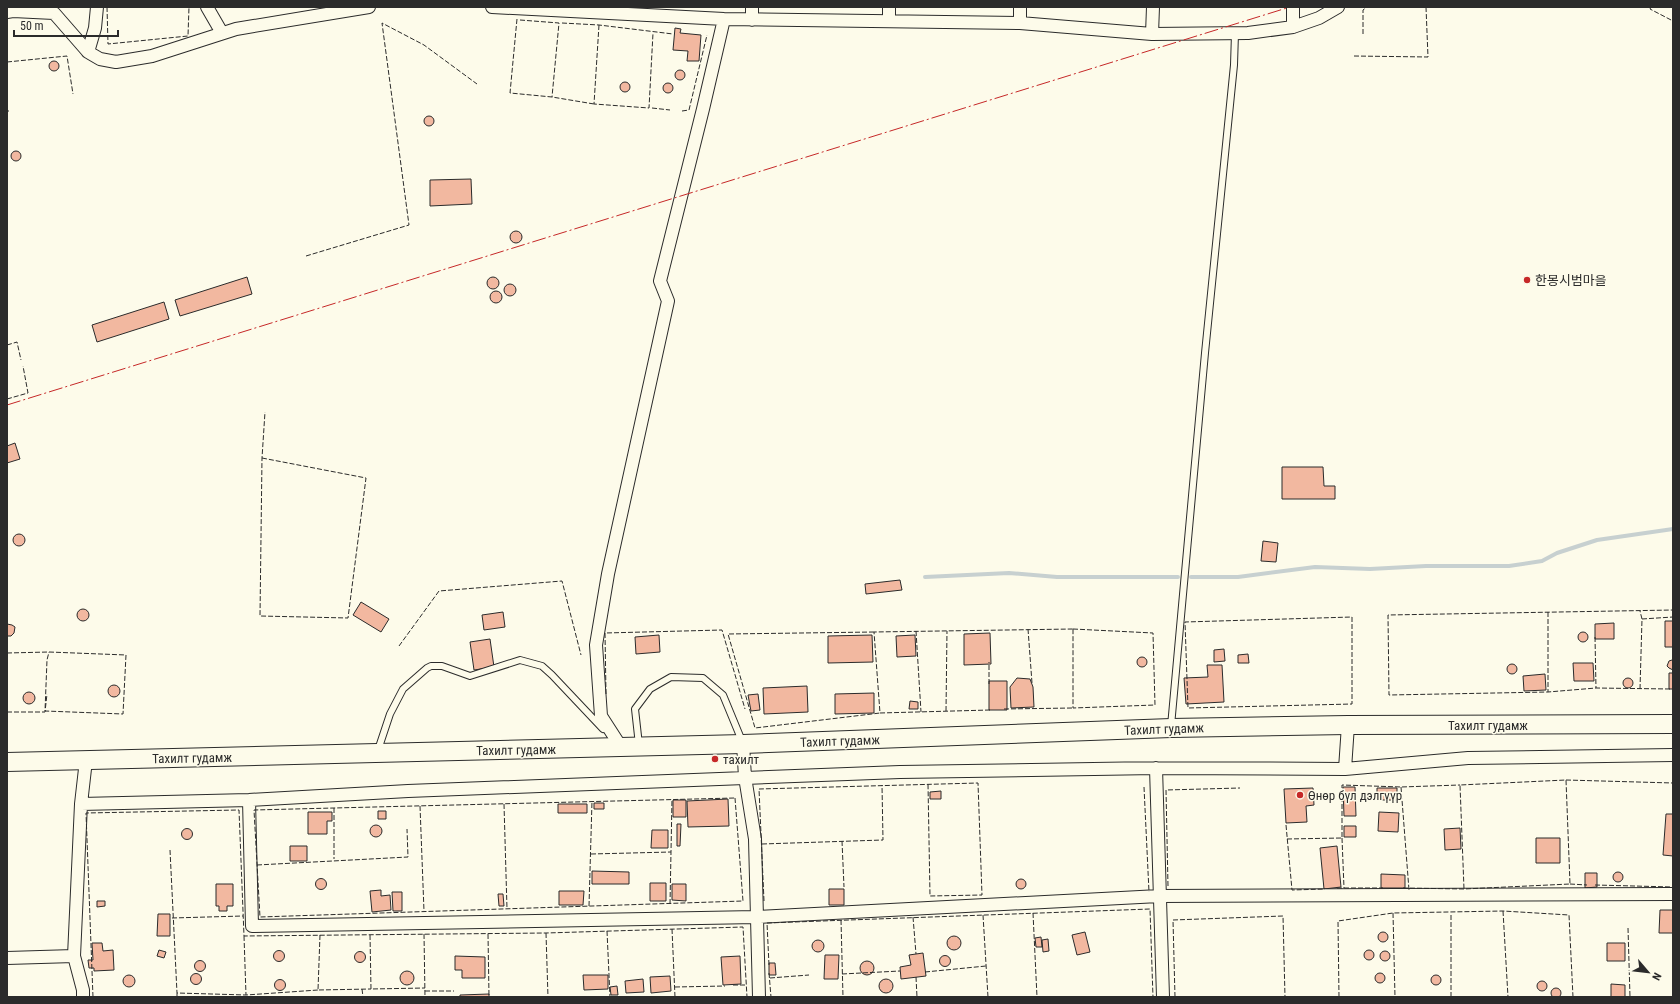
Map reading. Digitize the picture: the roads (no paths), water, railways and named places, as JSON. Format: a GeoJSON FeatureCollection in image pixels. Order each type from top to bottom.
{"type":"FeatureCollection","features":[{"type":"Feature","properties":{"kind":"main road","name":"Тахилт гудамж"},"geometry":{"type":"LineString","coordinates":[[7,762],[744,744],[1171,728],[1348,725],[1673,724]]}},
{"type":"Feature","properties":{"kind":"street"},"geometry":{"type":"LineString","coordinates":[[88,52],[97,7]]}},
{"type":"Feature","properties":{"kind":"street"},"geometry":{"type":"LineString","coordinates":[[207,7],[222,33]]}},
{"type":"Feature","properties":{"kind":"street"},"geometry":{"type":"LineString","coordinates":[[7,12],[54,12],[88,52],[100,59],[116,62],[152,56],[236,28],[336,10],[369,7]]}},
{"type":"Feature","properties":{"kind":"street"},"geometry":{"type":"LineString","coordinates":[[492,7],[615,10],[752,20],[1020,22],[1152,34],[1248,33],[1293,27],[1319,18],[1338,7]]}},
{"type":"Feature","properties":{"kind":"street"},"geometry":{"type":"LineString","coordinates":[[752,7],[752,20]]}},
{"type":"Feature","properties":{"kind":"street"},"geometry":{"type":"LineString","coordinates":[[889,7],[889,21]]}},
{"type":"Feature","properties":{"kind":"street"},"geometry":{"type":"LineString","coordinates":[[1020,7],[1020,22]]}},
{"type":"Feature","properties":{"kind":"street"},"geometry":{"type":"LineString","coordinates":[[1152,34],[1153,7]]}},
{"type":"Feature","properties":{"kind":"street"},"geometry":{"type":"LineString","coordinates":[[1293,7],[1293,27]]}},
{"type":"Feature","properties":{"kind":"street"},"geometry":{"type":"LineString","coordinates":[[621,747],[601,716],[596,645],[610,567],[668,301],[660,281],[676,214],[688,176],[699,121],[724,19]]}},
{"type":"Feature","properties":{"kind":"street"},"geometry":{"type":"LineString","coordinates":[[1345,769],[1348,725]]}},
{"type":"Feature","properties":{"kind":"street"},"geometry":{"type":"LineString","coordinates":[[744,744],[745,777],[755,840],[759,997]]}},
{"type":"Feature","properties":{"kind":"street"},"geometry":{"type":"LineString","coordinates":[[81,804],[249,800],[416,791],[900,772],[1156,768],[1345,769],[1468,758],[1673,755]]}},
{"type":"Feature","properties":{"kind":"street"},"geometry":{"type":"LineString","coordinates":[[83,997],[83,990],[74,956],[81,804],[86,760]]}},
{"type":"Feature","properties":{"kind":"street"},"geometry":{"type":"LineString","coordinates":[[1156,768],[1163,997]]}},
{"type":"Feature","properties":{"kind":"street"},"geometry":{"type":"LineString","coordinates":[[249,800],[252,926],[756,917],[1159,896],[1673,894]]}},
{"type":"Feature","properties":{"kind":"street"},"geometry":{"type":"LineString","coordinates":[[7,958],[74,956]]}},
{"type":"Feature","properties":{"kind":"lane"},"geometry":{"type":"LineString","coordinates":[[1171,728],[1205,353],[1234,65],[1235,33]]}},
{"type":"Feature","properties":{"kind":"lane"},"geometry":{"type":"LineString","coordinates":[[377,753],[390,714],[403,689],[426,668],[431,666],[442,666],[470,676],[520,660],[542,666],[621,747]]}},
{"type":"Feature","properties":{"kind":"lane"},"geometry":{"type":"LineString","coordinates":[[639,747],[635,709],[650,689],[671,677],[703,678],[723,695],[744,744]]}},
{"type":"Feature","properties":{"kind":"waterway"},"geometry":{"type":"LineString","coordinates":[[1191,577],[1238,577],[1315,567],[1370,569],[1426,566],[1509,566],[1542,561],[1557,553],[1597,540],[1673,529]]}},
{"type":"Feature","properties":{"kind":"waterway"},"geometry":{"type":"LineString","coordinates":[[925,577],[1009,573],[1057,577],[1178,577]]}},
{"type":"Feature","properties":{"kind":"place","name":"한몽시범마을"},"geometry":{"type":"Point","coordinates":[1527,280]}},
{"type":"Feature","properties":{"kind":"place","name":"тахилт"},"geometry":{"type":"Point","coordinates":[715,759]}},
{"type":"Feature","properties":{"kind":"place","name":"Өнөр бүл дэлгүүр"},"geometry":{"type":"Point","coordinates":[1300,795]}}]}
